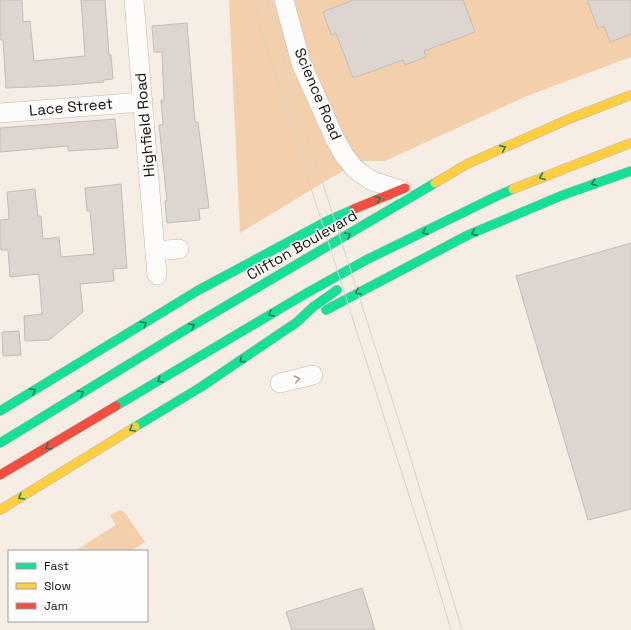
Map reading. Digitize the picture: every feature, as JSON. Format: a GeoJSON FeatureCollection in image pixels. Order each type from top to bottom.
{"type":"FeatureCollection","features":[{"type":"Feature","properties":{"kind":"highway","name":"Clifton Boulevard"},"geometry":{"type":"LineString","coordinates":[[0,443],[187,329],[467,164],[562,122],[631,95]]}},
{"type":"Feature","properties":{"kind":"highway"},"geometry":{"type":"LineString","coordinates":[[0,475],[305,294],[366,260],[495,197],[631,143]]}},
{"type":"Feature","properties":{"kind":"highway"},"geometry":{"type":"LineString","coordinates":[[0,411],[197,291],[329,220],[467,164]]}},
{"type":"Feature","properties":{"kind":"highway"},"geometry":{"type":"LineString","coordinates":[[297,322],[318,314],[468,235],[563,195],[631,171]]}},
{"type":"Feature","properties":{"kind":"highway"},"geometry":{"type":"LineString","coordinates":[[356,276],[405,241]]}},
{"type":"Feature","properties":{"kind":"highway"},"geometry":{"type":"LineString","coordinates":[[0,510],[201,387],[297,322],[313,307],[344,285]]}},
{"type":"Feature","properties":{"kind":"street","name":"Highfield Road"},"geometry":{"type":"LineString","coordinates":[[134,0],[157,275]]}},
{"type":"Feature","properties":{"kind":"street","name":"Science Road"},"geometry":{"type":"LineString","coordinates":[[284,0],[301,63],[335,139],[344,155],[355,168],[372,181],[401,190]]}},
{"type":"Feature","properties":{"kind":"street","name":"Lace Street"},"geometry":{"type":"LineString","coordinates":[[0,113],[143,102]]}},
{"type":"Feature","properties":{"kind":"street"},"geometry":{"type":"LineString","coordinates":[[155,251],[179,249]]}},
{"type":"Feature","properties":{"kind":"street"},"geometry":{"type":"LineString","coordinates":[[280,383],[313,375]]}},
{"type":"Feature","properties":{"kind":"shaded area"},"geometry":{"type":"Polygon","coordinates":[[[229,0],[631,0],[631,57],[527,96],[385,161],[362,161],[329,179],[240,233],[229,0]]]}},
{"type":"Feature","properties":{"kind":"shaded area"},"geometry":{"type":"Polygon","coordinates":[[[120,510],[125,513],[145,542],[133,550],[77,550],[116,525],[110,515],[120,510]]]}},
{"type":"Feature","properties":{"kind":"building"},"geometry":{"type":"Polygon","coordinates":[[[0,0],[22,0],[23,22],[30,21],[34,61],[85,56],[81,0],[105,0],[109,55],[111,55],[113,79],[103,80],[104,82],[6,88],[3,40],[0,40],[0,0]]]}},
{"type":"Feature","properties":{"kind":"building"},"geometry":{"type":"Polygon","coordinates":[[[353,0],[463,0],[475,32],[424,51],[426,57],[405,65],[403,60],[353,78],[336,33],[331,35],[323,12],[353,0]]]}},
{"type":"Feature","properties":{"kind":"building"},"geometry":{"type":"Polygon","coordinates":[[[587,0],[631,0],[631,34],[610,42],[604,26],[598,29],[587,0]]]}},
{"type":"Feature","properties":{"kind":"building"},"geometry":{"type":"Polygon","coordinates":[[[187,23],[195,122],[198,122],[209,208],[199,209],[200,220],[167,223],[165,201],[167,201],[159,125],[163,125],[161,100],[164,100],[162,52],[154,52],[152,26],[187,23]]]}},
{"type":"Feature","properties":{"kind":"building"},"geometry":{"type":"Polygon","coordinates":[[[115,119],[118,148],[68,151],[68,146],[0,152],[0,128],[115,119]]]}},
{"type":"Feature","properties":{"kind":"building"},"geometry":{"type":"Polygon","coordinates":[[[121,184],[127,268],[113,269],[114,281],[80,284],[83,312],[49,340],[25,341],[24,316],[42,314],[39,274],[10,277],[8,250],[1,250],[0,248],[0,220],[9,219],[7,192],[35,189],[38,216],[41,216],[43,239],[59,237],[61,257],[94,254],[90,211],[87,211],[85,188],[121,184]]]}},
{"type":"Feature","properties":{"kind":"building"},"geometry":{"type":"Polygon","coordinates":[[[631,243],[631,509],[588,520],[516,276],[631,243]]]}},
{"type":"Feature","properties":{"kind":"building"},"geometry":{"type":"Polygon","coordinates":[[[19,331],[21,355],[3,356],[2,332],[19,331]]]}},
{"type":"Feature","properties":{"kind":"building"},"geometry":{"type":"Polygon","coordinates":[[[362,588],[375,630],[292,630],[286,612],[362,588]]]}},
{"type":"Feature","properties":{"kind":"tram line"},"geometry":{"type":"LineString","coordinates":[[254,0],[261,29],[288,116],[451,630]]}},
{"type":"Feature","properties":{"kind":"tram line"},"geometry":{"type":"LineString","coordinates":[[267,0],[290,81],[407,446],[462,630]]}},
{"type":"Feature","properties":{"kind":"traffic: fast"},"geometry":{"type":"LineString","coordinates":[[326,310],[468,235],[563,195],[631,171]]}},
{"type":"Feature","properties":{"kind":"traffic: fast"},"geometry":{"type":"LineString","coordinates":[[0,443],[180,333],[435,183]]}},
{"type":"Feature","properties":{"kind":"traffic: fast"},"geometry":{"type":"LineString","coordinates":[[116,406],[305,294],[366,260],[513,189]]}},
{"type":"Feature","properties":{"kind":"traffic: fast"},"geometry":{"type":"LineString","coordinates":[[0,411],[197,291],[329,220],[354,209]]}},
{"type":"Feature","properties":{"kind":"traffic: fast"},"geometry":{"type":"LineString","coordinates":[[135,427],[201,387],[297,322],[313,307],[337,290]]}},
{"type":"Feature","properties":{"kind":"traffic: slow"},"geometry":{"type":"LineString","coordinates":[[435,183],[467,164],[569,119],[631,95]]}},
{"type":"Feature","properties":{"kind":"traffic: slow"},"geometry":{"type":"LineString","coordinates":[[513,189],[631,143]]}},
{"type":"Feature","properties":{"kind":"traffic: slow"},"geometry":{"type":"LineString","coordinates":[[0,510],[135,427]]}},
{"type":"Feature","properties":{"kind":"traffic: jam"},"geometry":{"type":"LineString","coordinates":[[354,209],[405,188]]}},
{"type":"Feature","properties":{"kind":"traffic: jam"},"geometry":{"type":"LineString","coordinates":[[0,475],[116,406]]}}]}
